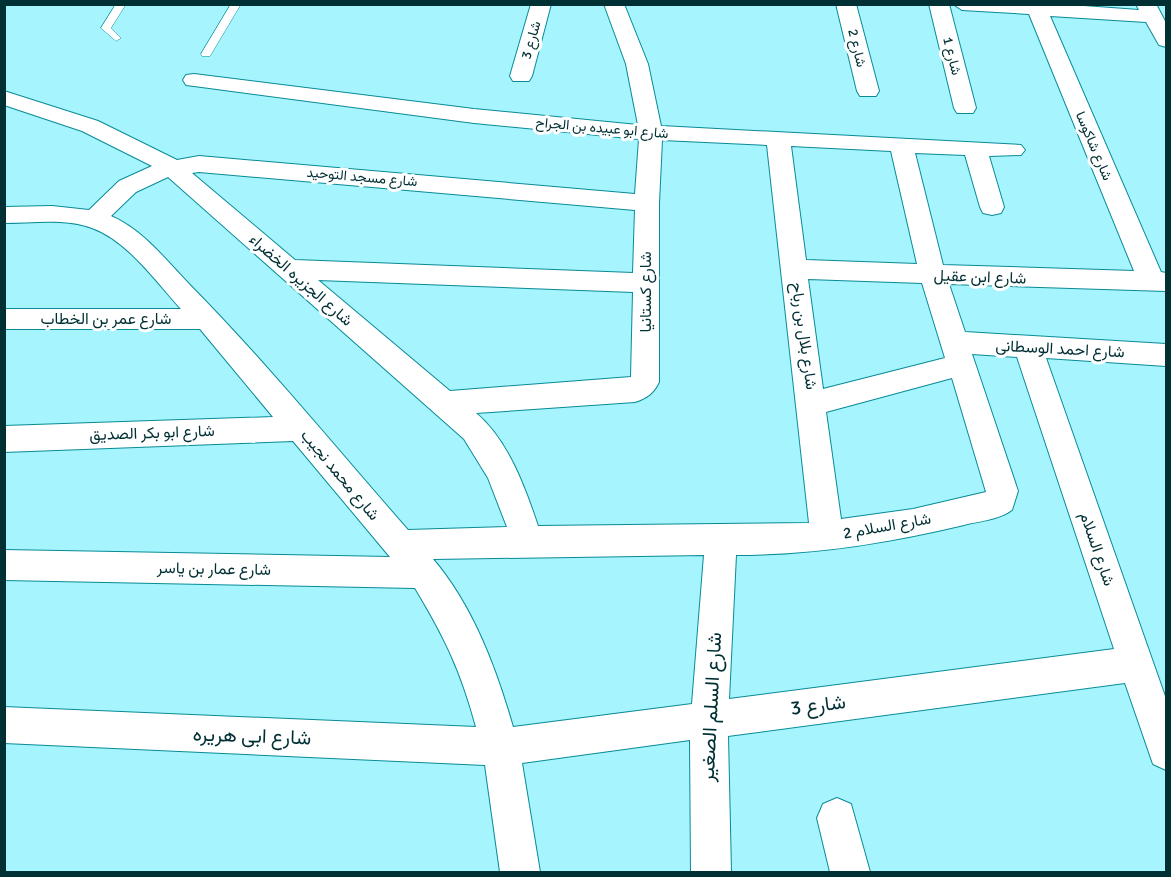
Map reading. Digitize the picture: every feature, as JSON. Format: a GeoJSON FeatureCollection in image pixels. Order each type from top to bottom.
{"type":"FeatureCollection","features":[{"type":"Feature","properties":{"kind":"street","name":"شارع 3"},"geometry":{"type":"LineString","coordinates":[[521,76],[541,4]]}},
{"type":"Feature","properties":{"kind":"street","name":"شارع كستانيا"},"geometry":{"type":"LineString","coordinates":[[445,403],[635,390],[641,387],[646,376],[647,203],[651,133],[637,64],[614,4]]}},
{"type":"Feature","properties":{"kind":"street","name":"شارع 2"},"geometry":{"type":"LineString","coordinates":[[846,4],[868,91]]}},
{"type":"Feature","properties":{"kind":"street","name":"شارع 1"},"geometry":{"type":"LineString","coordinates":[[939,4],[965,108]]}},
{"type":"Feature","properties":{"kind":"street"},"geometry":{"type":"LineString","coordinates":[[962,4],[1036,9],[1149,11],[1167,41]]}},
{"type":"Feature","properties":{"kind":"street","name":"شارع شاكوسا"},"geometry":{"type":"LineString","coordinates":[[1036,9],[1159,282]]}},
{"type":"Feature","properties":{"kind":"street","name":"شارع ابو عبيده بن الجراح"},"geometry":{"type":"LineString","coordinates":[[194,80],[505,120],[651,133],[1013,150]]}},
{"type":"Feature","properties":{"kind":"street","name":"شارع الجزيره الخضراء"},"geometry":{"type":"LineString","coordinates":[[4,98],[79,120],[110,132],[140,147],[171,168],[475,430],[498,463],[515,501],[527,541]]}},
{"type":"Feature","properties":{"kind":"street","name":"شارع بلال بن رباح"},"geometry":{"type":"LineString","coordinates":[[778,138],[813,404],[827,536]]}},
{"type":"Feature","properties":{"kind":"street","name":"شارع السلام 2"},"geometry":{"type":"LineString","coordinates":[[400,545],[527,541],[794,540],[913,523],[993,505],[1001,500],[1002,491],[956,354],[933,276],[902,144]]}},
{"type":"Feature","properties":{"kind":"street"},"geometry":{"type":"LineString","coordinates":[[975,148],[992,207]]}},
{"type":"Feature","properties":{"kind":"street","name":"شارع مسجد التوحيد"},"geometry":{"type":"LineString","coordinates":[[95,219],[107,202],[124,187],[146,175],[199,164],[647,203]]}},
{"type":"Feature","properties":{"kind":"street","name":"شارع محمد نجيب"},"geometry":{"type":"LineString","coordinates":[[4,215],[52,214],[95,219],[117,229],[134,243],[207,319],[424,573],[455,622],[481,678],[500,747],[513,813],[520,873]]}},
{"type":"Feature","properties":{"kind":"street"},"geometry":{"type":"LineString","coordinates":[[289,269],[646,283]]}},
{"type":"Feature","properties":{"kind":"street","name":"شارع ابن عقيل"},"geometry":{"type":"LineString","coordinates":[[794,269],[933,276],[1159,282]]}},
{"type":"Feature","properties":{"kind":"street","name":"شارع عمر بن الخطاب"},"geometry":{"type":"LineString","coordinates":[[4,320],[207,319]]}},
{"type":"Feature","properties":{"kind":"street","name":"شارع احمد الوسطانى"},"geometry":{"type":"LineString","coordinates":[[813,404],[956,354],[1028,347],[1167,355]]}},
{"type":"Feature","properties":{"kind":"street","name":"شارع السلام"},"geometry":{"type":"LineString","coordinates":[[1028,347],[1167,751]]}},
{"type":"Feature","properties":{"kind":"street","name":"شارع ابو بكر الصديق"},"geometry":{"type":"LineString","coordinates":[[4,439],[300,428]]}},
{"type":"Feature","properties":{"kind":"street","name":"شارع السلم الصغير"},"geometry":{"type":"LineString","coordinates":[[711,873],[707,819],[708,720],[721,541]]}},
{"type":"Feature","properties":{"kind":"street","name":"شارع عمار بن ياسر"},"geometry":{"type":"LineString","coordinates":[[4,564],[424,573]]}},
{"type":"Feature","properties":{"kind":"street","name":"شارع 3"},"geometry":{"type":"LineString","coordinates":[[500,747],[1136,664]]}},
{"type":"Feature","properties":{"kind":"street","name":"شارع ابى هريره"},"geometry":{"type":"LineString","coordinates":[[4,725],[500,747]]}},
{"type":"Feature","properties":{"kind":"street"},"geometry":{"type":"LineString","coordinates":[[837,818],[850,873]]}},
{"type":"Feature","properties":{"kind":"lane"},"geometry":{"type":"LineString","coordinates":[[116,38],[106,28],[121,4]]}},
{"type":"Feature","properties":{"kind":"lane"},"geometry":{"type":"LineString","coordinates":[[206,54],[236,4]]}}]}
